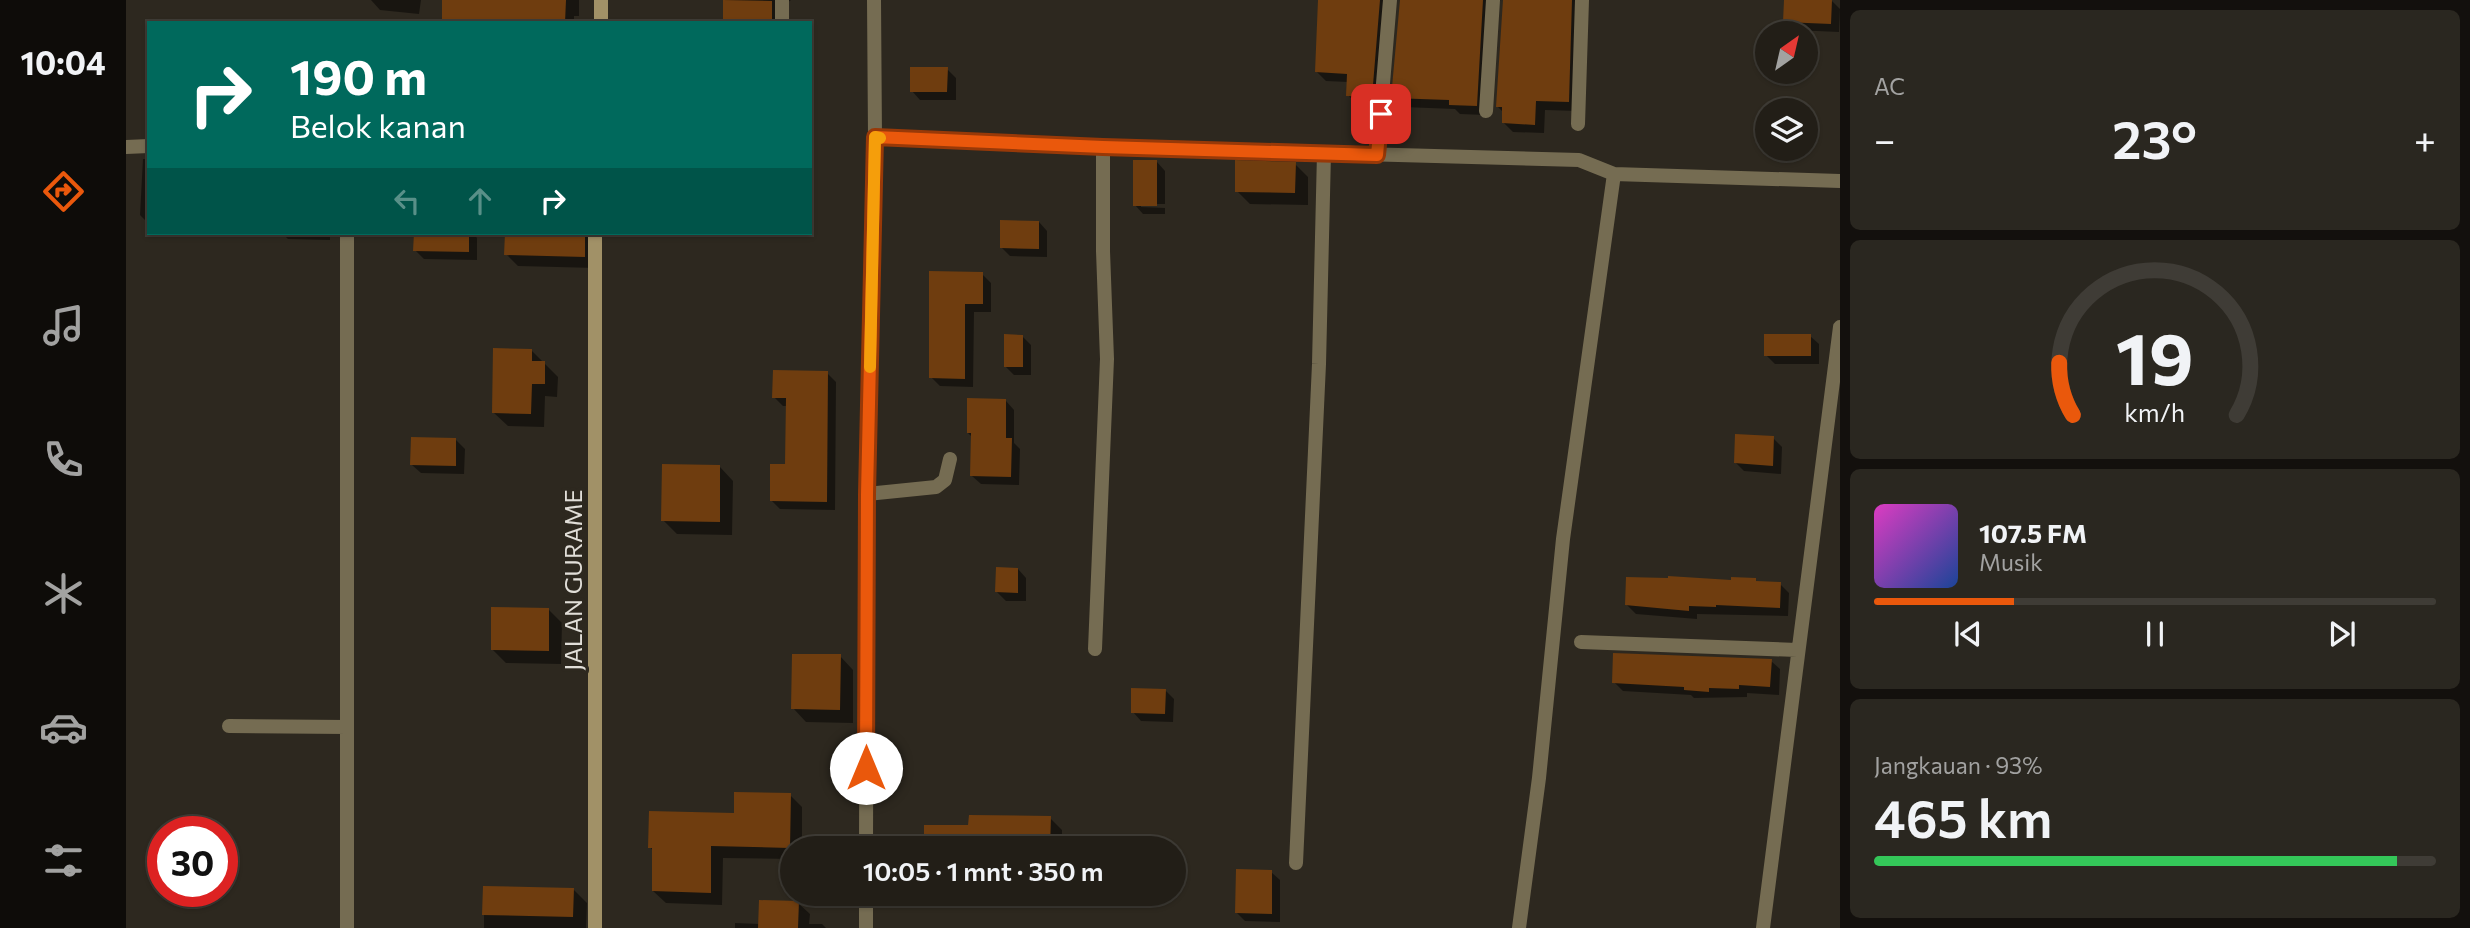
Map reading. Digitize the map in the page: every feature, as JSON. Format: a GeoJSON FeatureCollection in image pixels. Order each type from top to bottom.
{"type":"FeatureCollection","features":[{"type":"Feature","properties":{"kind":"street"},"geometry":{"type":"LineString","coordinates":[[601,0],[601,21]]}},
{"type":"Feature","properties":{"kind":"street"},"geometry":{"type":"LineString","coordinates":[[782,0],[782,21]]}},
{"type":"Feature","properties":{"kind":"street"},"geometry":{"type":"LineString","coordinates":[[866,836],[867,494],[875,137],[874,0]]}},
{"type":"Feature","properties":{"kind":"street"},"geometry":{"type":"LineString","coordinates":[[1377,155],[1390,0]]}},
{"type":"Feature","properties":{"kind":"street"},"geometry":{"type":"LineString","coordinates":[[1486,111],[1493,0]]}},
{"type":"Feature","properties":{"kind":"street"},"geometry":{"type":"LineString","coordinates":[[1578,124],[1582,0]]}},
{"type":"Feature","properties":{"kind":"street"},"geometry":{"type":"LineString","coordinates":[[875,137],[1103,147],[1579,160],[1614,174],[1840,181]]}},
{"type":"Feature","properties":{"kind":"street"},"geometry":{"type":"LineString","coordinates":[[126,147],[147,146]]}},
{"type":"Feature","properties":{"kind":"street"},"geometry":{"type":"LineString","coordinates":[[1095,649],[1107,359],[1102,251],[1103,147]]}},
{"type":"Feature","properties":{"kind":"street"},"geometry":{"type":"LineString","coordinates":[[1296,863],[1319,365],[1324,153]]}},
{"type":"Feature","properties":{"kind":"street"},"geometry":{"type":"LineString","coordinates":[[1520,928],[1539,778],[1563,539],[1614,174]]}},
{"type":"Feature","properties":{"kind":"street"},"geometry":{"type":"LineString","coordinates":[[347,235],[347,928]]}},
{"type":"Feature","properties":{"kind":"street","name":"JALAN GURAME"},"geometry":{"type":"LineString","coordinates":[[595,235],[595,928]]}},
{"type":"Feature","properties":{"kind":"street"},"geometry":{"type":"LineString","coordinates":[[1763,928],[1840,327]]}},
{"type":"Feature","properties":{"kind":"street"},"geometry":{"type":"LineString","coordinates":[[867,494],[936,487],[945,481],[950,459]]}},
{"type":"Feature","properties":{"kind":"street"},"geometry":{"type":"LineString","coordinates":[[1581,642],[1797,650]]}},
{"type":"Feature","properties":{"kind":"street"},"geometry":{"type":"LineString","coordinates":[[229,726],[347,727]]}},
{"type":"Feature","properties":{"kind":"street"},"geometry":{"type":"LineString","coordinates":[[866,906],[866,928]]}},
{"type":"Feature","properties":{"kind":"building"},"geometry":{"type":"Polygon","coordinates":[[[442,0],[566,0],[565,21],[442,21],[442,0]]]}},
{"type":"Feature","properties":{"kind":"building"},"geometry":{"type":"Polygon","coordinates":[[[723,0],[772,1],[772,21],[723,21],[723,0]]]}},
{"type":"Feature","properties":{"kind":"building"},"geometry":{"type":"Polygon","coordinates":[[[1318,0],[1380,0],[1372,97],[1346,96],[1347,74],[1315,72],[1318,0]]]}},
{"type":"Feature","properties":{"kind":"building"},"geometry":{"type":"Polygon","coordinates":[[[1400,0],[1483,0],[1477,106],[1449,105],[1449,100],[1391,98],[1400,0]]]}},
{"type":"Feature","properties":{"kind":"building"},"geometry":{"type":"Polygon","coordinates":[[[1503,0],[1572,0],[1569,102],[1536,101],[1535,125],[1502,123],[1502,107],[1496,107],[1503,0]]]}},
{"type":"Feature","properties":{"kind":"building"},"geometry":{"type":"Polygon","coordinates":[[[1784,0],[1832,0],[1831,24],[1818,23],[1818,21],[1783,21],[1784,0]]]}},
{"type":"Feature","properties":{"kind":"building"},"geometry":{"type":"Polygon","coordinates":[[[910,67],[948,67],[947,92],[910,92],[910,67]]]}},
{"type":"Feature","properties":{"kind":"building"},"geometry":{"type":"Polygon","coordinates":[[[1133,160],[1157,160],[1157,206],[1133,206],[1133,160]]]}},
{"type":"Feature","properties":{"kind":"building"},"geometry":{"type":"Polygon","coordinates":[[[1235,160],[1296,162],[1295,193],[1235,192],[1235,160]]]}},
{"type":"Feature","properties":{"kind":"building"},"geometry":{"type":"Polygon","coordinates":[[[1000,220],[1039,221],[1039,249],[1000,248],[1000,220]]]}},
{"type":"Feature","properties":{"kind":"building"},"geometry":{"type":"Polygon","coordinates":[[[414,235],[469,235],[469,252],[413,251],[414,235]]]}},
{"type":"Feature","properties":{"kind":"building"},"geometry":{"type":"Polygon","coordinates":[[[505,235],[585,235],[585,257],[504,255],[505,235]]]}},
{"type":"Feature","properties":{"kind":"building"},"geometry":{"type":"Polygon","coordinates":[[[929,271],[983,272],[983,304],[965,304],[965,379],[929,378],[929,271]]]}},
{"type":"Feature","properties":{"kind":"building"},"geometry":{"type":"Polygon","coordinates":[[[1004,334],[1023,335],[1023,367],[1004,367],[1004,334]]]}},
{"type":"Feature","properties":{"kind":"building"},"geometry":{"type":"Polygon","coordinates":[[[1764,334],[1811,334],[1811,356],[1764,356],[1764,334]]]}},
{"type":"Feature","properties":{"kind":"building"},"geometry":{"type":"Polygon","coordinates":[[[493,348],[532,349],[532,361],[545,361],[545,384],[532,384],[531,414],[492,413],[493,348]]]}},
{"type":"Feature","properties":{"kind":"building"},"geometry":{"type":"Polygon","coordinates":[[[773,370],[828,371],[827,502],[770,501],[770,464],[785,464],[786,398],[772,398],[773,370]]]}},
{"type":"Feature","properties":{"kind":"building"},"geometry":{"type":"Polygon","coordinates":[[[967,398],[1006,399],[1006,438],[1012,438],[1011,477],[970,476],[971,433],[967,433],[967,398]]]}},
{"type":"Feature","properties":{"kind":"building"},"geometry":{"type":"Polygon","coordinates":[[[1735,434],[1774,436],[1773,466],[1734,463],[1735,434]]]}},
{"type":"Feature","properties":{"kind":"building"},"geometry":{"type":"Polygon","coordinates":[[[411,437],[456,438],[456,466],[410,465],[411,437]]]}},
{"type":"Feature","properties":{"kind":"building"},"geometry":{"type":"Polygon","coordinates":[[[662,464],[720,465],[720,522],[661,521],[662,464]]]}},
{"type":"Feature","properties":{"kind":"building"},"geometry":{"type":"Polygon","coordinates":[[[996,567],[1018,568],[1018,593],[995,592],[996,567]]]}},
{"type":"Feature","properties":{"kind":"building"},"geometry":{"type":"Polygon","coordinates":[[[1668,576],[1731,580],[1731,577],[1756,578],[1756,581],[1781,582],[1780,608],[1716,605],[1689,606],[1689,611],[1625,605],[1626,577],[1668,576]]]}},
{"type":"Feature","properties":{"kind":"building"},"geometry":{"type":"Polygon","coordinates":[[[491,607],[549,608],[549,651],[491,650],[491,607]]]}},
{"type":"Feature","properties":{"kind":"building"},"geometry":{"type":"Polygon","coordinates":[[[1613,653],[1772,659],[1770,687],[1739,685],[1739,689],[1709,688],[1709,692],[1684,690],[1684,687],[1612,683],[1613,653]]]}},
{"type":"Feature","properties":{"kind":"building"},"geometry":{"type":"Polygon","coordinates":[[[792,654],[841,654],[840,710],[791,709],[792,654]]]}},
{"type":"Feature","properties":{"kind":"building"},"geometry":{"type":"Polygon","coordinates":[[[1131,688],[1166,689],[1165,714],[1131,713],[1131,688]]]}},
{"type":"Feature","properties":{"kind":"building"},"geometry":{"type":"Polygon","coordinates":[[[734,792],[791,793],[790,836],[780,836],[780,848],[711,846],[711,893],[652,891],[652,848],[648,848],[649,811],[734,813],[734,792]]]}},
{"type":"Feature","properties":{"kind":"building"},"geometry":{"type":"Polygon","coordinates":[[[969,815],[1051,816],[1050,836],[924,836],[924,825],[968,825],[969,815]]]}},
{"type":"Feature","properties":{"kind":"building"},"geometry":{"type":"Polygon","coordinates":[[[1236,869],[1272,870],[1272,914],[1235,913],[1236,869]]]}},
{"type":"Feature","properties":{"kind":"building"},"geometry":{"type":"Polygon","coordinates":[[[483,886],[574,888],[573,917],[482,915],[483,886]]]}},
{"type":"Feature","properties":{"kind":"building"},"geometry":{"type":"Polygon","coordinates":[[[759,900],[780,901],[780,906],[799,906],[798,928],[758,928],[759,900]]]}},
{"type":"Feature","properties":{"kind":"slow traffic"},"geometry":{"type":"LineString","coordinates":[[870,367],[875,137],[880,138]]}},
{"type":"Feature","properties":{"kind":"route"},"geometry":{"type":"LineString","coordinates":[[866,768],[867,494],[875,137],[1377,155],[1381,114]]}}]}
